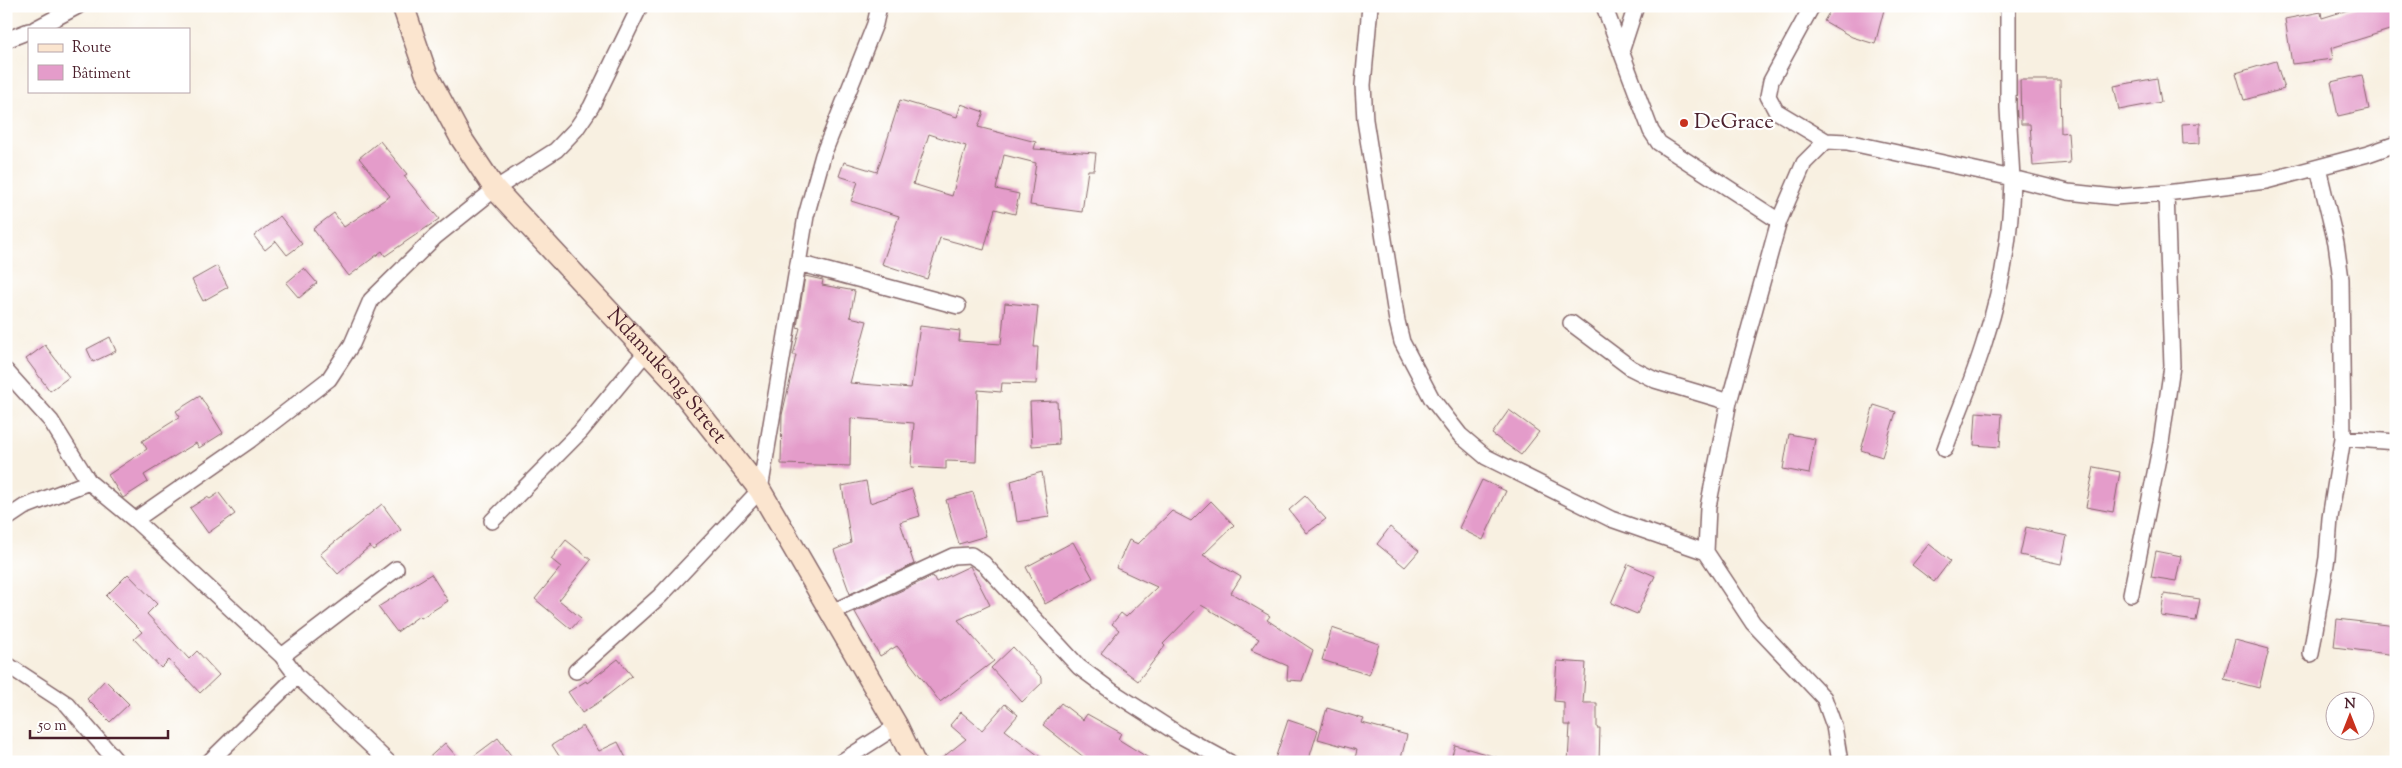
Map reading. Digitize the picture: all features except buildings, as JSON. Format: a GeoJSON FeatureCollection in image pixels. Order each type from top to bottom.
{"type":"FeatureCollection","features":[{"type":"Feature","properties":{"kind":"main road","name":"Ndamukong Street"},"geometry":{"type":"LineString","coordinates":[[402,9],[426,73],[461,138],[495,189],[674,381],[760,490],[897,726],[914,762]]}},
{"type":"Feature","properties":{"kind":"street"},"geometry":{"type":"LineString","coordinates":[[37,28],[78,6]]}},
{"type":"Feature","properties":{"kind":"street"},"geometry":{"type":"LineString","coordinates":[[136,520],[250,440],[328,379],[352,344],[371,300],[435,237],[495,189],[556,150],[576,129],[591,107],[640,6]]}},
{"type":"Feature","properties":{"kind":"street"},"geometry":{"type":"LineString","coordinates":[[576,671],[660,596],[760,490],[806,216],[823,155],[875,24],[879,6]]}},
{"type":"Feature","properties":{"kind":"street"},"geometry":{"type":"LineString","coordinates":[[1370,6],[1363,85],[1369,148],[1402,342],[1432,399],[1460,435],[1486,456],[1611,519],[1706,552]]}},
{"type":"Feature","properties":{"kind":"street"},"geometry":{"type":"LineString","coordinates":[[1604,6],[1650,131],[1659,143],[1779,221]]}},
{"type":"Feature","properties":{"kind":"street"},"geometry":{"type":"LineString","coordinates":[[1621,52],[1636,6]]}},
{"type":"Feature","properties":{"kind":"street"},"geometry":{"type":"LineString","coordinates":[[1812,6],[1771,82],[1768,96],[1776,111],[1826,141],[1847,142],[2068,192],[2115,197],[2266,181],[2318,168],[2396,144]]}},
{"type":"Feature","properties":{"kind":"street"},"geometry":{"type":"LineString","coordinates":[[1945,449],[1985,341],[1993,313],[2010,223],[2012,178],[2008,108],[2008,6]]}},
{"type":"Feature","properties":{"kind":"street"},"geometry":{"type":"LineString","coordinates":[[6,40],[28,31]]}},
{"type":"Feature","properties":{"kind":"street"},"geometry":{"type":"LineString","coordinates":[[1826,141],[1804,163],[1779,221],[1728,402],[1708,507],[1706,552],[1753,623],[1824,698],[1834,726],[1840,762]]}},
{"type":"Feature","properties":{"kind":"street"},"geometry":{"type":"LineString","coordinates":[[2311,654],[2327,558],[2330,518],[2343,438],[2341,279],[2336,243],[2318,168]]}},
{"type":"Feature","properties":{"kind":"street"},"geometry":{"type":"LineString","coordinates":[[2131,594],[2161,443],[2172,366],[2166,193]]}},
{"type":"Feature","properties":{"kind":"street"},"geometry":{"type":"LineString","coordinates":[[798,263],[958,306]]}},
{"type":"Feature","properties":{"kind":"street"},"geometry":{"type":"LineString","coordinates":[[1571,323],[1631,368],[1655,380],[1728,402]]}},
{"type":"Feature","properties":{"kind":"street"},"geometry":{"type":"LineString","coordinates":[[492,520],[580,432],[647,351]]}},
{"type":"Feature","properties":{"kind":"street"},"geometry":{"type":"LineString","coordinates":[[6,371],[51,421],[89,482],[136,520],[282,656],[297,676],[388,762]]}},
{"type":"Feature","properties":{"kind":"street"},"geometry":{"type":"LineString","coordinates":[[2343,438],[2396,442]]}},
{"type":"Feature","properties":{"kind":"street"},"geometry":{"type":"LineString","coordinates":[[6,518],[24,507],[89,482]]}},
{"type":"Feature","properties":{"kind":"street"},"geometry":{"type":"LineString","coordinates":[[830,613],[953,556],[971,555],[984,564],[1079,667],[1113,692],[1183,737],[1229,762]]}},
{"type":"Feature","properties":{"kind":"street"},"geometry":{"type":"LineString","coordinates":[[282,656],[396,569]]}},
{"type":"Feature","properties":{"kind":"street"},"geometry":{"type":"LineString","coordinates":[[6,664],[67,704],[117,762]]}},
{"type":"Feature","properties":{"kind":"street"},"geometry":{"type":"LineString","coordinates":[[209,762],[297,676]]}},
{"type":"Feature","properties":{"kind":"street"},"geometry":{"type":"LineString","coordinates":[[840,762],[897,726]]}},
{"type":"Feature","properties":{"kind":"place","name":"DeGrace"},"geometry":{"type":"Point","coordinates":[1684,123]}}]}
